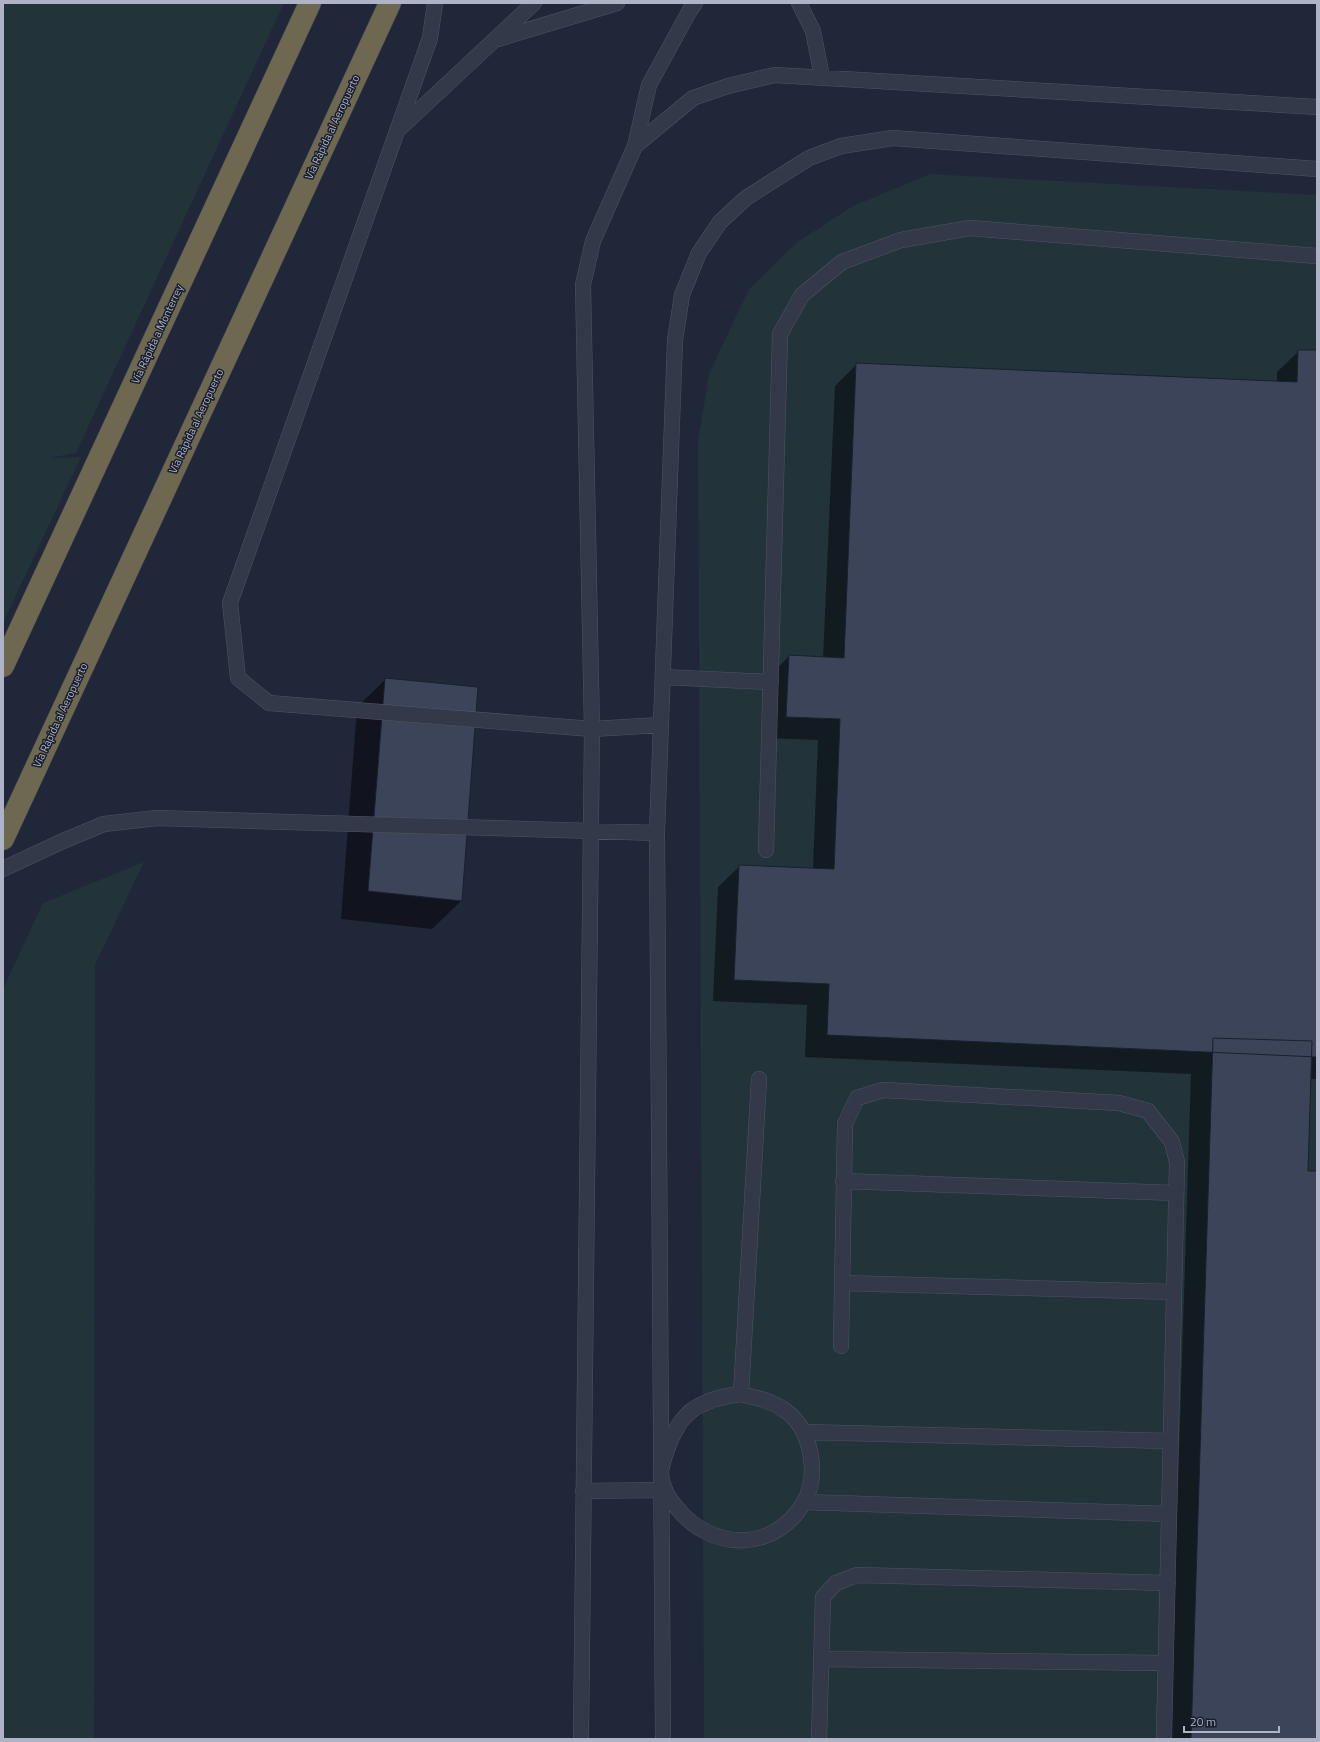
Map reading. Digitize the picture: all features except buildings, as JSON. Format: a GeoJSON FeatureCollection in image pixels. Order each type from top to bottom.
{"type":"FeatureCollection","features":[{"type":"Feature","properties":{"kind":"highway","name":"Vía Rápida a Monterrey"},"geometry":{"type":"LineString","coordinates":[[3,666],[310,3]]}},
{"type":"Feature","properties":{"kind":"highway","name":"Vía Rápida al Aeropuerto"},"geometry":{"type":"LineString","coordinates":[[3,839],[390,3]]}},
{"type":"Feature","properties":{"kind":"lane"},"geometry":{"type":"LineString","coordinates":[[435,3],[430,38],[230,603],[238,678],[269,703],[592,729],[661,725]]}},
{"type":"Feature","properties":{"kind":"lane"},"geometry":{"type":"LineString","coordinates":[[396,132],[534,3]]}},
{"type":"Feature","properties":{"kind":"lane"},"geometry":{"type":"LineString","coordinates":[[495,39],[617,3]]}},
{"type":"Feature","properties":{"kind":"lane"},"geometry":{"type":"LineString","coordinates":[[581,1739],[592,729],[583,285],[593,241],[635,146],[650,85],[695,3]]}},
{"type":"Feature","properties":{"kind":"lane"},"geometry":{"type":"LineString","coordinates":[[799,3],[813,31],[822,77]]}},
{"type":"Feature","properties":{"kind":"lane"},"geometry":{"type":"LineString","coordinates":[[635,146],[693,98],[728,86],[775,75],[1317,107]]}},
{"type":"Feature","properties":{"kind":"lane"},"geometry":{"type":"LineString","coordinates":[[663,1739],[657,833],[675,340],[682,295],[699,253],[720,222],[746,198],[809,158],[842,146],[894,138],[1317,169]]}},
{"type":"Feature","properties":{"kind":"lane"},"geometry":{"type":"LineString","coordinates":[[766,850],[780,334],[802,295],[842,262],[901,240],[970,228],[1317,256]]}},
{"type":"Feature","properties":{"kind":"lane"},"geometry":{"type":"LineString","coordinates":[[663,677],[771,682]]}},
{"type":"Feature","properties":{"kind":"lane"},"geometry":{"type":"LineString","coordinates":[[3,869],[104,824],[157,818],[657,833]]}},
{"type":"Feature","properties":{"kind":"lane"},"geometry":{"type":"LineString","coordinates":[[741,1394],[759,1079]]}},
{"type":"Feature","properties":{"kind":"lane"},"geometry":{"type":"LineString","coordinates":[[841,1346],[845,1124],[857,1098],[883,1090],[1119,1103],[1148,1111],[1172,1142],[1177,1162],[1164,1739]]}},
{"type":"Feature","properties":{"kind":"lane"},"geometry":{"type":"LineString","coordinates":[[844,1181],[1176,1193]]}},
{"type":"Feature","properties":{"kind":"lane"},"geometry":{"type":"LineString","coordinates":[[842,1283],[1174,1292]]}},
{"type":"Feature","properties":{"kind":"lane"},"geometry":{"type":"LineString","coordinates":[[741,1394],[766,1399],[787,1412],[803,1432],[811,1455],[812,1467],[812,1480],[804,1502],[790,1521],[770,1534],[748,1541],[724,1540],[702,1531],[684,1517],[666,1494],[661,1482],[667,1450],[677,1427],[694,1409],[716,1398],[741,1394]]}},
{"type":"Feature","properties":{"kind":"lane"},"geometry":{"type":"LineString","coordinates":[[803,1432],[1171,1441]]}},
{"type":"Feature","properties":{"kind":"lane"},"geometry":{"type":"LineString","coordinates":[[583,1491],[661,1482]]}},
{"type":"Feature","properties":{"kind":"lane"},"geometry":{"type":"LineString","coordinates":[[804,1502],[1169,1514]]}},
{"type":"Feature","properties":{"kind":"lane"},"geometry":{"type":"LineString","coordinates":[[819,1739],[823,1597],[836,1583],[857,1576],[1168,1583]]}},
{"type":"Feature","properties":{"kind":"lane"},"geometry":{"type":"LineString","coordinates":[[822,1659],[1166,1663]]}},
{"type":"Feature","properties":{"kind":"shaded area"},"geometry":{"type":"Polygon","coordinates":[[[3,3],[284,3],[76,453],[49,458],[81,457],[3,623],[3,3]]]}},
{"type":"Feature","properties":{"kind":"shaded area"},"geometry":{"type":"Polygon","coordinates":[[[930,174],[1317,195],[1317,1739],[704,1739],[698,441],[709,374],[749,289],[796,243],[853,206],[930,174]]]}},
{"type":"Feature","properties":{"kind":"shaded area"},"geometry":{"type":"Polygon","coordinates":[[[144,862],[95,965],[94,1739],[3,1739],[3,989],[43,903],[144,862]]]}}]}
